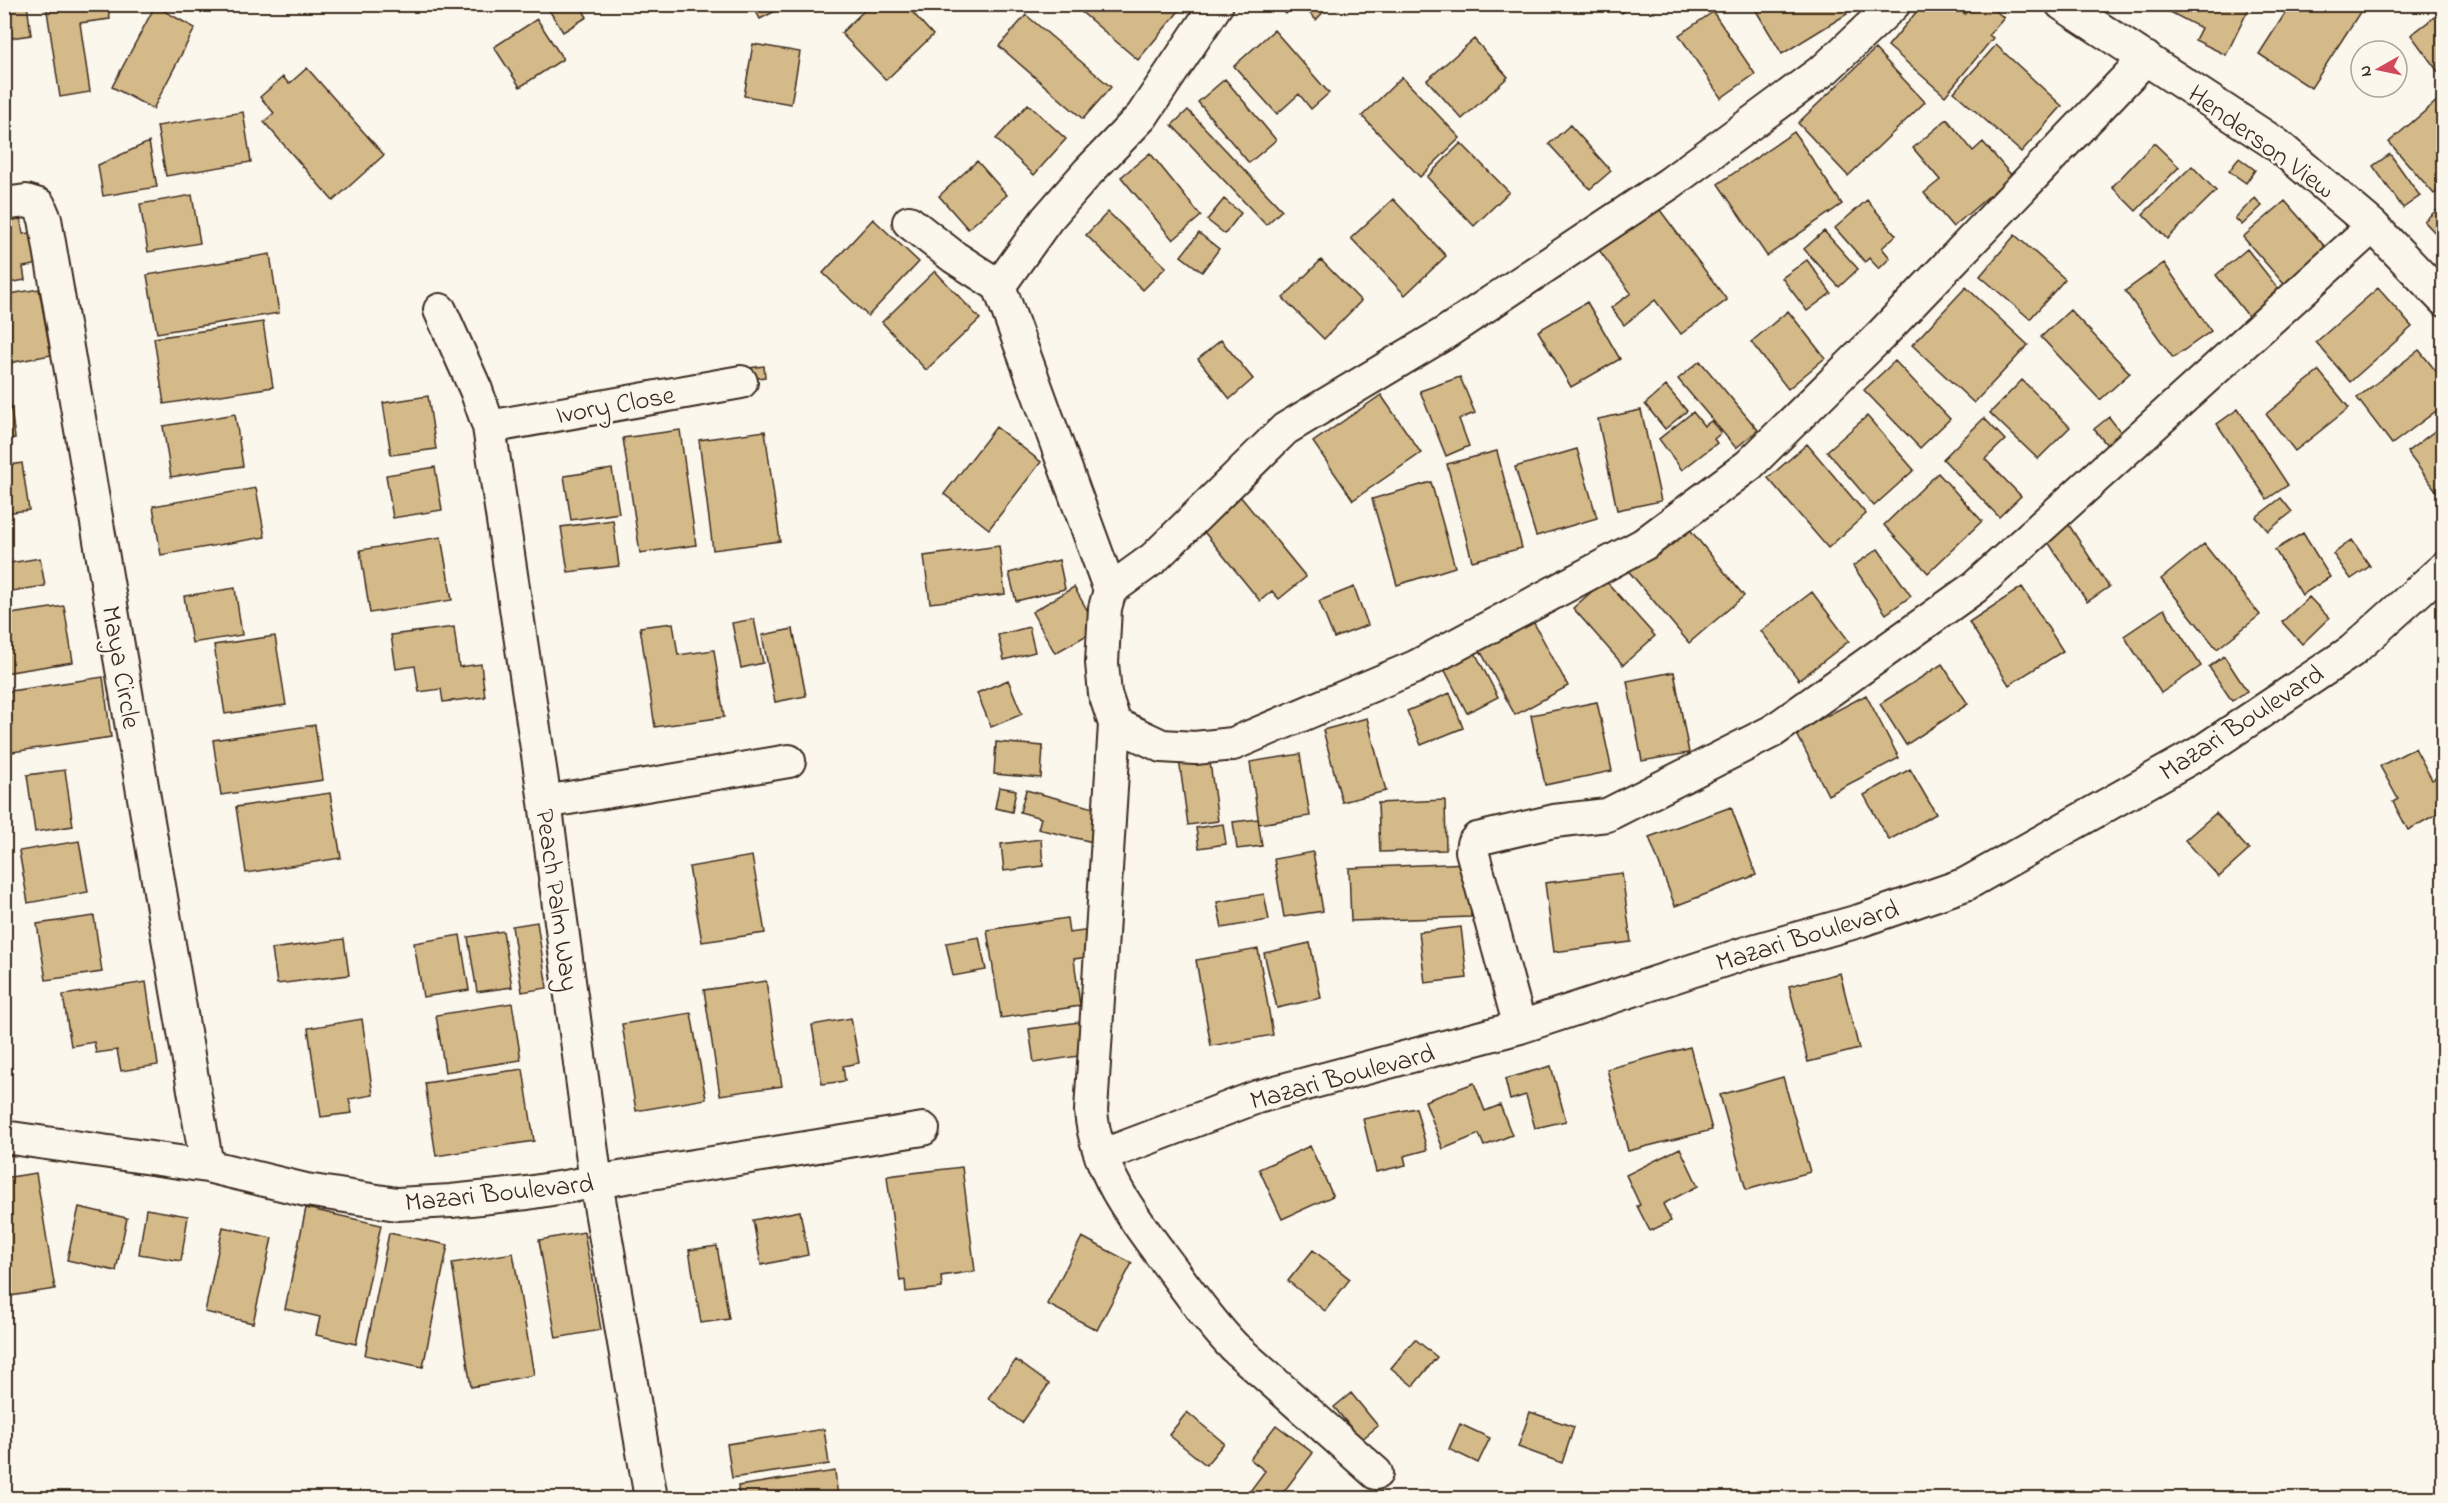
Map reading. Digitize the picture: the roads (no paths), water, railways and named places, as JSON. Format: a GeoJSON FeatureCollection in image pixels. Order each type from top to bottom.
{"type":"FeatureCollection","features":[{"type":"Feature","properties":{"kind":"street"},"geometry":{"type":"LineString","coordinates":[[999,286],[1047,219],[1142,116],[1217,4]]}},
{"type":"Feature","properties":{"kind":"street"},"geometry":{"type":"LineString","coordinates":[[1110,590],[1154,558],[1285,429],[1442,336],[1670,183],[1826,68],[1894,4]]}},
{"type":"Feature","properties":{"kind":"street","name":"Henderson View"},"geometry":{"type":"LineString","coordinates":[[2062,4],[2276,144],[2373,226],[2444,300]]}},
{"type":"Feature","properties":{"kind":"street"},"geometry":{"type":"LineString","coordinates":[[1115,724],[1162,746],[1195,748],[1233,744],[1415,667],[1644,544],[1749,465],[1881,335],[2146,58]]}},
{"type":"Feature","properties":{"kind":"street","name":"Maya Circle"},"geometry":{"type":"LineString","coordinates":[[4,204],[26,201],[39,205],[45,219],[207,1166]]}},
{"type":"Feature","properties":{"kind":"street"},"geometry":{"type":"LineString","coordinates":[[909,222],[954,257],[999,286],[1110,590],[1105,608],[1102,663],[1105,694],[1115,724],[1091,1111],[1093,1132],[1101,1156],[1119,1195],[1218,1330],[1234,1347],[1376,1473]]}},
{"type":"Feature","properties":{"kind":"street"},"geometry":{"type":"LineString","coordinates":[[1520,1027],[1472,851],[1473,844],[1478,839],[1554,821],[1607,815],[1773,731],[1975,587],[2373,226]]}},
{"type":"Feature","properties":{"kind":"street","name":"Peach Palm Way"},"geometry":{"type":"LineString","coordinates":[[440,310],[477,390],[489,427],[545,802],[596,1182],[651,1498]]}},
{"type":"Feature","properties":{"kind":"street","name":"Ivory Close"},"geometry":{"type":"LineString","coordinates":[[489,427],[741,382]]}},
{"type":"Feature","properties":{"kind":"street","name":"Mazari Boulevard"},"geometry":{"type":"LineString","coordinates":[[1101,1156],[1257,1097],[1520,1027],[1746,953],[1859,921],[1966,884],[2201,752],[2352,651],[2444,568]]}},
{"type":"Feature","properties":{"kind":"street"},"geometry":{"type":"LineString","coordinates":[[545,802],[789,760]]}},
{"type":"Feature","properties":{"kind":"street","name":"Mazari Boulevard"},"geometry":{"type":"LineString","coordinates":[[4,1137],[207,1166],[306,1190],[397,1204],[451,1201],[596,1182],[923,1129]]}}]}
